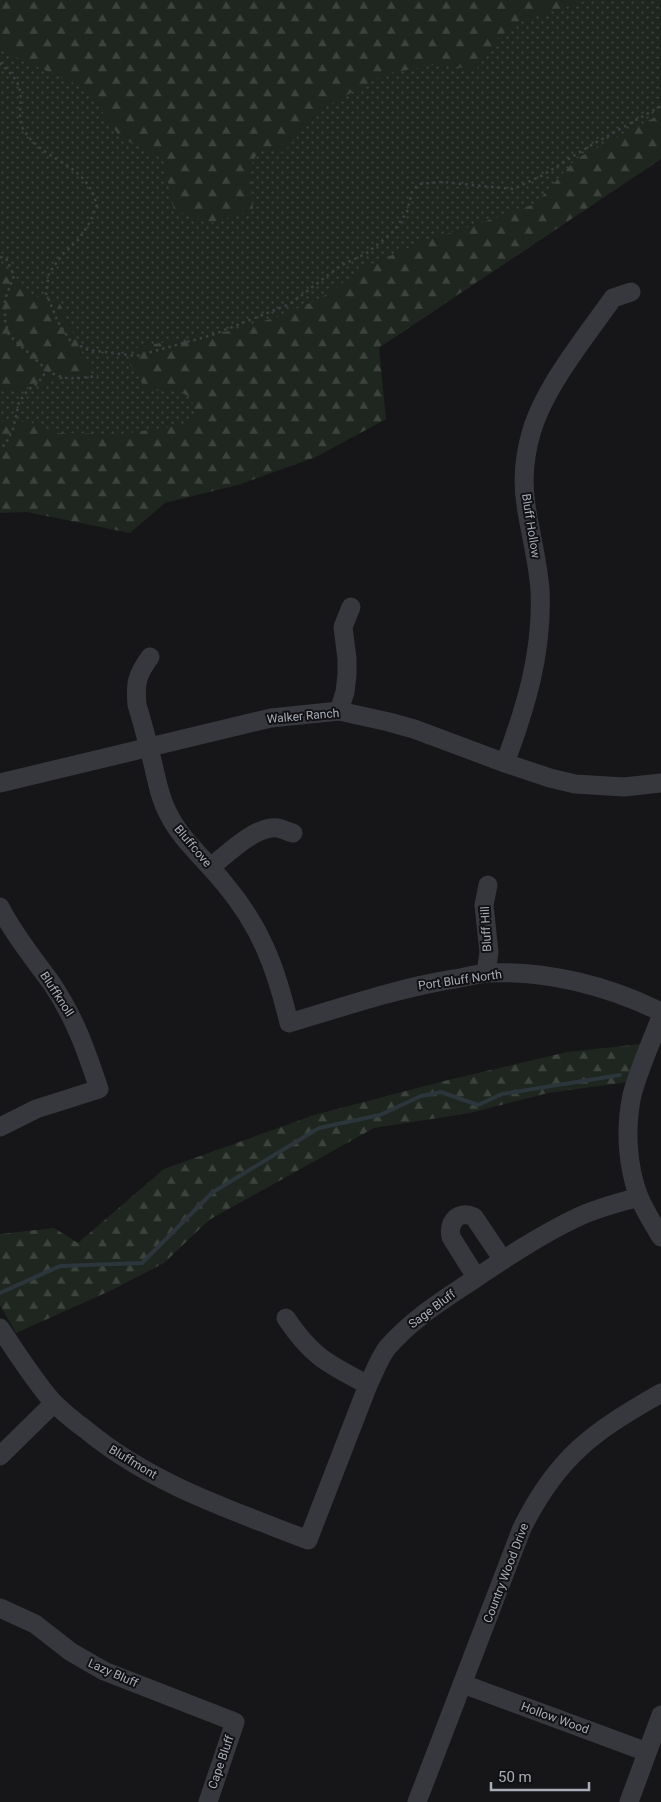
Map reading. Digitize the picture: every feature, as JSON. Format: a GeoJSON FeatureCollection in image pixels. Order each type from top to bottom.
{"type":"FeatureCollection","features":[{"type":"Feature","properties":{"kind":"street","name":"Bluff Hollow"},"geometry":{"type":"LineString","coordinates":[[505,763],[529,693],[536,660],[540,625],[540,591],[536,556],[526,504],[525,485],[525,466],[532,429],[547,394],[613,298],[631,292]]}},
{"type":"Feature","properties":{"kind":"street"},"geometry":{"type":"LineString","coordinates":[[340,711],[347,675],[346,643],[343,627],[351,607]]}},
{"type":"Feature","properties":{"kind":"street","name":"Bluffcove"},"geometry":{"type":"LineString","coordinates":[[150,658],[138,676],[137,705],[168,814],[185,839],[243,906],[258,931],[280,984],[289,1023]]}},
{"type":"Feature","properties":{"kind":"street","name":"Walker Ranch"},"geometry":{"type":"LineString","coordinates":[[0,783],[271,718],[340,711],[414,729],[505,763],[575,784],[624,787],[661,783]]}},
{"type":"Feature","properties":{"kind":"street"},"geometry":{"type":"LineString","coordinates":[[211,868],[244,840],[259,832],[276,828],[293,833]]}},
{"type":"Feature","properties":{"kind":"street","name":"Bluff Hill"},"geometry":{"type":"LineString","coordinates":[[486,974],[488,952],[484,905],[488,885]]}},
{"type":"Feature","properties":{"kind":"street","name":"Bluffknoll"},"geometry":{"type":"LineString","coordinates":[[0,907],[74,1021],[84,1042],[99,1089],[36,1109],[0,1127]]}},
{"type":"Feature","properties":{"kind":"street","name":"Port Bluff North"},"geometry":{"type":"LineString","coordinates":[[289,1023],[411,987],[486,974],[508,973],[549,976],[599,988],[647,1004],[661,1012]]}},
{"type":"Feature","properties":{"kind":"street"},"geometry":{"type":"LineString","coordinates":[[661,1017],[637,1079],[629,1112],[629,1153],[639,1197],[661,1237]]}},
{"type":"Feature","properties":{"kind":"street","name":"Sage Bluff"},"geometry":{"type":"LineString","coordinates":[[308,1540],[368,1385],[386,1350],[411,1322],[476,1277],[552,1230],[605,1206],[639,1197]]}},
{"type":"Feature","properties":{"kind":"street"},"geometry":{"type":"LineString","coordinates":[[476,1277],[451,1237],[451,1224],[456,1218],[469,1214],[474,1217],[503,1260]]}},
{"type":"Feature","properties":{"kind":"street"},"geometry":{"type":"LineString","coordinates":[[286,1318],[298,1337],[329,1365],[368,1385]]}},
{"type":"Feature","properties":{"kind":"street","name":"Bluffmont"},"geometry":{"type":"LineString","coordinates":[[0,1328],[54,1403],[102,1443],[138,1467],[187,1493],[308,1540]]}},
{"type":"Feature","properties":{"kind":"street","name":"Country Wood Drive"},"geometry":{"type":"LineString","coordinates":[[417,1802],[522,1528],[533,1506],[546,1485],[580,1447],[599,1431],[661,1393]]}},
{"type":"Feature","properties":{"kind":"street"},"geometry":{"type":"LineString","coordinates":[[0,1456],[54,1403]]}},
{"type":"Feature","properties":{"kind":"street","name":"Lazy Bluff"},"geometry":{"type":"LineString","coordinates":[[0,1608],[35,1624],[72,1652],[104,1671],[235,1722]]}},
{"type":"Feature","properties":{"kind":"street","name":"Hollow Wood"},"geometry":{"type":"LineString","coordinates":[[463,1684],[646,1752]]}},
{"type":"Feature","properties":{"kind":"street"},"geometry":{"type":"LineString","coordinates":[[629,1802],[661,1715]]}},
{"type":"Feature","properties":{"kind":"street","name":"Cape Bluff"},"geometry":{"type":"LineString","coordinates":[[208,1802],[235,1722]]}},
{"type":"Feature","properties":{"kind":"path"},"geometry":{"type":"LineString","coordinates":[[0,63],[16,79],[19,86],[21,92],[20,122],[24,132],[41,149],[84,179],[92,191],[97,205],[90,222],[79,239],[62,255],[49,273],[46,293],[58,322],[70,340],[88,350],[137,356],[212,335],[290,304],[340,266],[367,253],[394,231],[407,212],[412,192],[419,184],[442,182],[513,189],[543,175],[661,106]]}},
{"type":"Feature","properties":{"kind":"path"},"geometry":{"type":"LineString","coordinates":[[0,257],[6,258],[14,276],[4,299],[5,320],[9,335],[56,377],[66,379],[98,376]]}},
{"type":"Feature","properties":{"kind":"path"},"geometry":{"type":"LineString","coordinates":[[0,447],[5,445],[13,429],[18,402],[28,390],[38,383],[47,370]]}},
{"type":"Feature","properties":{"kind":"green space"},"geometry":{"type":"Polygon","coordinates":[[[0,0],[661,0],[661,159],[331,380],[0,490],[0,0]]]}},
{"type":"Feature","properties":{"kind":"green space"},"geometry":{"type":"Polygon","coordinates":[[[0,0],[589,0],[517,22],[497,39],[476,70],[439,64],[385,74],[320,110],[283,153],[260,147],[250,168],[253,210],[210,223],[174,210],[163,159],[120,137],[85,88],[11,55],[0,46],[0,0]]]}},
{"type":"Feature","properties":{"kind":"green space"},"geometry":{"type":"Polygon","coordinates":[[[661,114],[661,159],[379,347],[386,419],[316,457],[241,484],[165,503],[130,533],[27,512],[0,513],[0,422],[30,422],[57,433],[122,434],[183,425],[197,417],[191,398],[178,390],[148,391],[129,363],[138,347],[229,331],[281,316],[321,298],[367,266],[428,239],[535,204],[576,159],[661,114]]]}},
{"type":"Feature","properties":{"kind":"green space"},"geometry":{"type":"Polygon","coordinates":[[[0,264],[27,294],[60,304],[91,372],[16,390],[0,388],[0,264]]]}},
{"type":"Feature","properties":{"kind":"green space"},"geometry":{"type":"Polygon","coordinates":[[[641,1044],[628,1082],[548,1093],[470,1113],[374,1128],[209,1220],[164,1263],[112,1290],[16,1333],[0,1305],[0,1234],[54,1228],[78,1243],[164,1169],[314,1115],[444,1081],[567,1052],[641,1044]]]}},
{"type":"Feature","properties":{"kind":"waterway"},"geometry":{"type":"LineString","coordinates":[[0,1293],[60,1266],[142,1263],[213,1192],[319,1128],[380,1115],[421,1096],[441,1092],[478,1105],[502,1094],[620,1075]]}}]}
